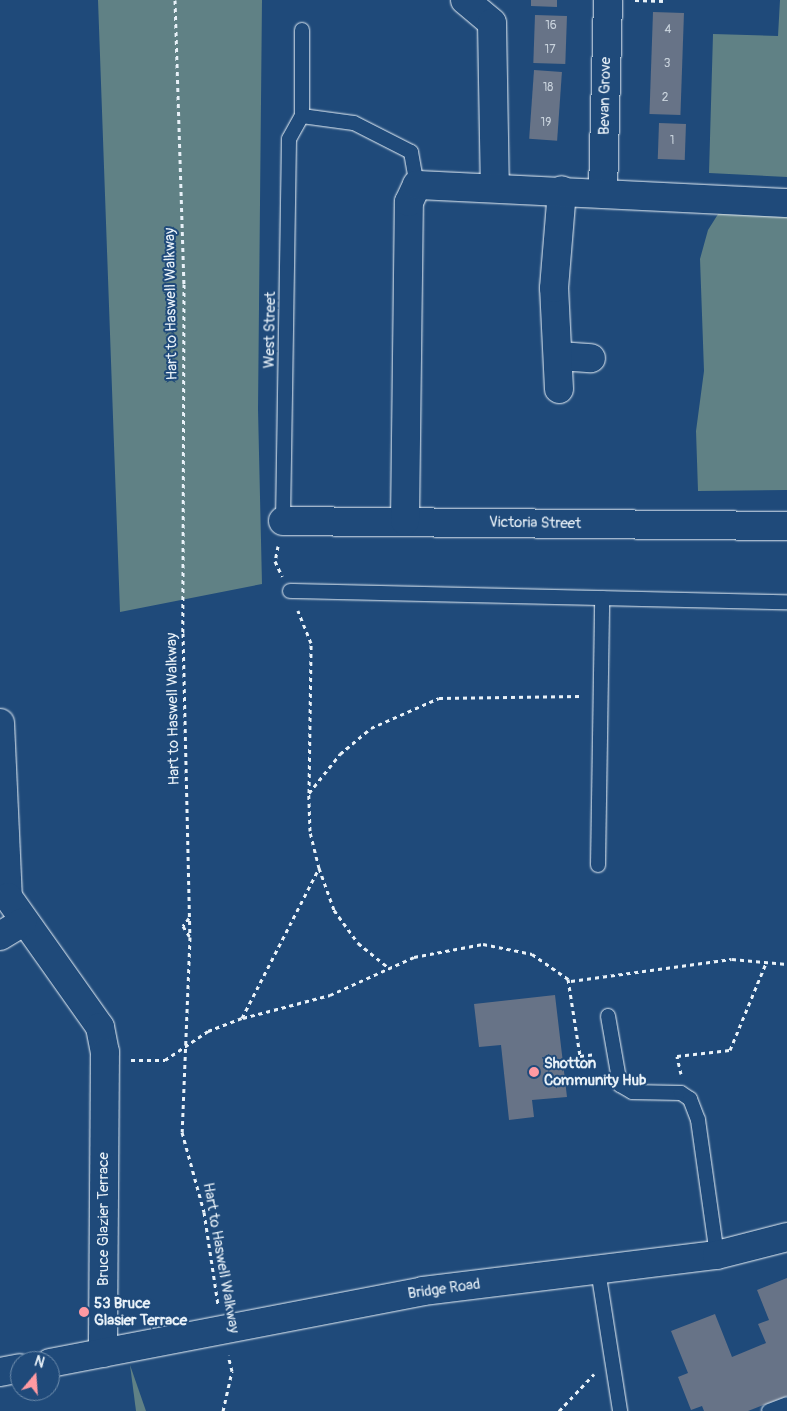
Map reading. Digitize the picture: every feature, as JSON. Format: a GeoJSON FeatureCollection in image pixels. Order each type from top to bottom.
{"type":"FeatureCollection","features":[{"type":"Feature","properties":{"kind":"street"},"geometry":{"type":"LineString","coordinates":[[465,0],[492,23],[495,187]]}},
{"type":"Feature","properties":{"kind":"street","name":"Bevan Grove"},"geometry":{"type":"LineString","coordinates":[[603,191],[608,0]]}},
{"type":"Feature","properties":{"kind":"street"},"geometry":{"type":"LineString","coordinates":[[405,521],[409,202],[417,184],[603,191],[787,204]]}},
{"type":"Feature","properties":{"kind":"street"},"geometry":{"type":"LineString","coordinates":[[559,389],[559,356],[554,288],[562,190]]}},
{"type":"Feature","properties":{"kind":"street"},"geometry":{"type":"LineString","coordinates":[[559,356],[591,358]]}},
{"type":"Feature","properties":{"kind":"street","name":"Victoria Street"},"geometry":{"type":"LineString","coordinates":[[283,521],[787,526]]}},
{"type":"Feature","properties":{"kind":"street","name":"Bruce Glazier Terrace"},"geometry":{"type":"LineString","coordinates":[[0,723],[11,929],[100,1027],[104,1060],[103,1353]]}},
{"type":"Feature","properties":{"kind":"street","name":"Bridge Road"},"geometry":{"type":"LineString","coordinates":[[103,1353],[222,1328],[423,1291],[717,1255],[787,1237]]}},
{"type":"Feature","properties":{"kind":"street"},"geometry":{"type":"LineString","coordinates":[[60,1361],[103,1353]]}},
{"type":"Feature","properties":{"kind":"lane"},"geometry":{"type":"LineString","coordinates":[[302,30],[302,116],[354,123],[411,152],[417,184]]}},
{"type":"Feature","properties":{"kind":"lane","name":"West Street"},"geometry":{"type":"LineString","coordinates":[[283,521],[290,139],[302,116]]}},
{"type":"Feature","properties":{"kind":"lane"},"geometry":{"type":"LineString","coordinates":[[290,590],[787,602]]}},
{"type":"Feature","properties":{"kind":"lane"},"geometry":{"type":"LineString","coordinates":[[598,865],[602,598]]}},
{"type":"Feature","properties":{"kind":"lane"},"geometry":{"type":"LineString","coordinates":[[608,1016],[616,1079],[625,1090],[675,1092],[690,1099],[698,1120],[717,1255]]}},
{"type":"Feature","properties":{"kind":"lane"},"geometry":{"type":"LineString","coordinates":[[598,1270],[620,1411]]}},
{"type":"Feature","properties":{"kind":"lane"},"geometry":{"type":"LineString","coordinates":[[769,1411],[787,1404]]}},
{"type":"Feature","properties":{"kind":"path","name":"Hart to Haswell Walkway"},"geometry":{"type":"LineString","coordinates":[[175,0],[184,284],[183,633],[190,917],[182,1132],[204,1212],[222,1328],[232,1371],[222,1411]]}},
{"type":"Feature","properties":{"kind":"path"},"geometry":{"type":"LineString","coordinates":[[635,0],[663,1]]}},
{"type":"Feature","properties":{"kind":"path"},"geometry":{"type":"LineString","coordinates":[[283,521],[275,561],[290,590],[311,643],[310,831],[319,868],[334,910],[358,944],[388,967]]}},
{"type":"Feature","properties":{"kind":"path"},"geometry":{"type":"LineString","coordinates":[[309,793],[340,754],[371,728],[439,698],[485,694],[601,696]]}},
{"type":"Feature","properties":{"kind":"path"},"geometry":{"type":"LineString","coordinates":[[242,1018],[319,868]]}},
{"type":"Feature","properties":{"kind":"path"},"geometry":{"type":"LineString","coordinates":[[190,917],[183,926],[190,937]]}},
{"type":"Feature","properties":{"kind":"path"},"geometry":{"type":"LineString","coordinates":[[104,1060],[165,1060],[185,1046],[242,1018],[330,995],[388,967],[483,944],[532,954],[568,978],[732,959],[787,964]]}},
{"type":"Feature","properties":{"kind":"path"},"geometry":{"type":"LineString","coordinates":[[675,1092],[682,1071],[677,1056],[730,1050],[766,963]]}},
{"type":"Feature","properties":{"kind":"path"},"geometry":{"type":"LineString","coordinates":[[568,978],[580,1056],[613,1052]]}},
{"type":"Feature","properties":{"kind":"path"},"geometry":{"type":"LineString","coordinates":[[559,1411],[611,1356]]}},
{"type":"Feature","properties":{"kind":"green space"},"geometry":{"type":"Polygon","coordinates":[[[98,0],[262,0],[258,409],[262,584],[120,612],[98,0]]]}},
{"type":"Feature","properties":{"kind":"green space"},"geometry":{"type":"Polygon","coordinates":[[[780,0],[787,0],[787,177],[709,173],[713,34],[778,36],[780,0]]]}},
{"type":"Feature","properties":{"kind":"green space"},"geometry":{"type":"Polygon","coordinates":[[[720,211],[787,217],[787,490],[698,491],[696,431],[704,371],[700,259],[708,230],[720,211]]]}},
{"type":"Feature","properties":{"kind":"green space"},"geometry":{"type":"Polygon","coordinates":[[[130,1365],[146,1411],[136,1411],[130,1365]]]}},
{"type":"Feature","properties":{"kind":"building"},"geometry":{"type":"Polygon","coordinates":[[[531,0],[557,0],[557,7],[531,6],[531,0]]]}},
{"type":"Feature","properties":{"kind":"building"},"geometry":{"type":"Polygon","coordinates":[[[653,12],[684,13],[680,115],[649,114],[653,12]]]}},
{"type":"Feature","properties":{"kind":"building"},"geometry":{"type":"Polygon","coordinates":[[[535,15],[567,16],[565,64],[533,63],[535,15]]]}},
{"type":"Feature","properties":{"kind":"building"},"geometry":{"type":"Polygon","coordinates":[[[534,70],[562,72],[557,141],[529,139],[534,70]]]}},
{"type":"Feature","properties":{"kind":"building"},"geometry":{"type":"Polygon","coordinates":[[[659,123],[686,124],[685,160],[658,159],[659,123]]]}},
{"type":"Feature","properties":{"kind":"building","name":"Shotton Community Hub"},"geometry":{"type":"Polygon","coordinates":[[[555,995],[567,1097],[532,1100],[534,1117],[509,1120],[501,1045],[479,1047],[474,1004],[555,995]]]}},
{"type":"Feature","properties":{"kind":"building"},"geometry":{"type":"Polygon","coordinates":[[[787,1278],[787,1396],[748,1411],[704,1411],[702,1406],[691,1410],[678,1377],[688,1373],[671,1331],[715,1314],[732,1357],[766,1343],[758,1324],[769,1320],[757,1290],[787,1278]]]}},
{"type":"Feature","properties":{"kind":"place","name":"Shotton Community Hub"},"geometry":{"type":"Point","coordinates":[534,1072]}},
{"type":"Feature","properties":{"kind":"place","name":"53 Bruce Glasier Terrace"},"geometry":{"type":"Point","coordinates":[84,1312]}}]}
